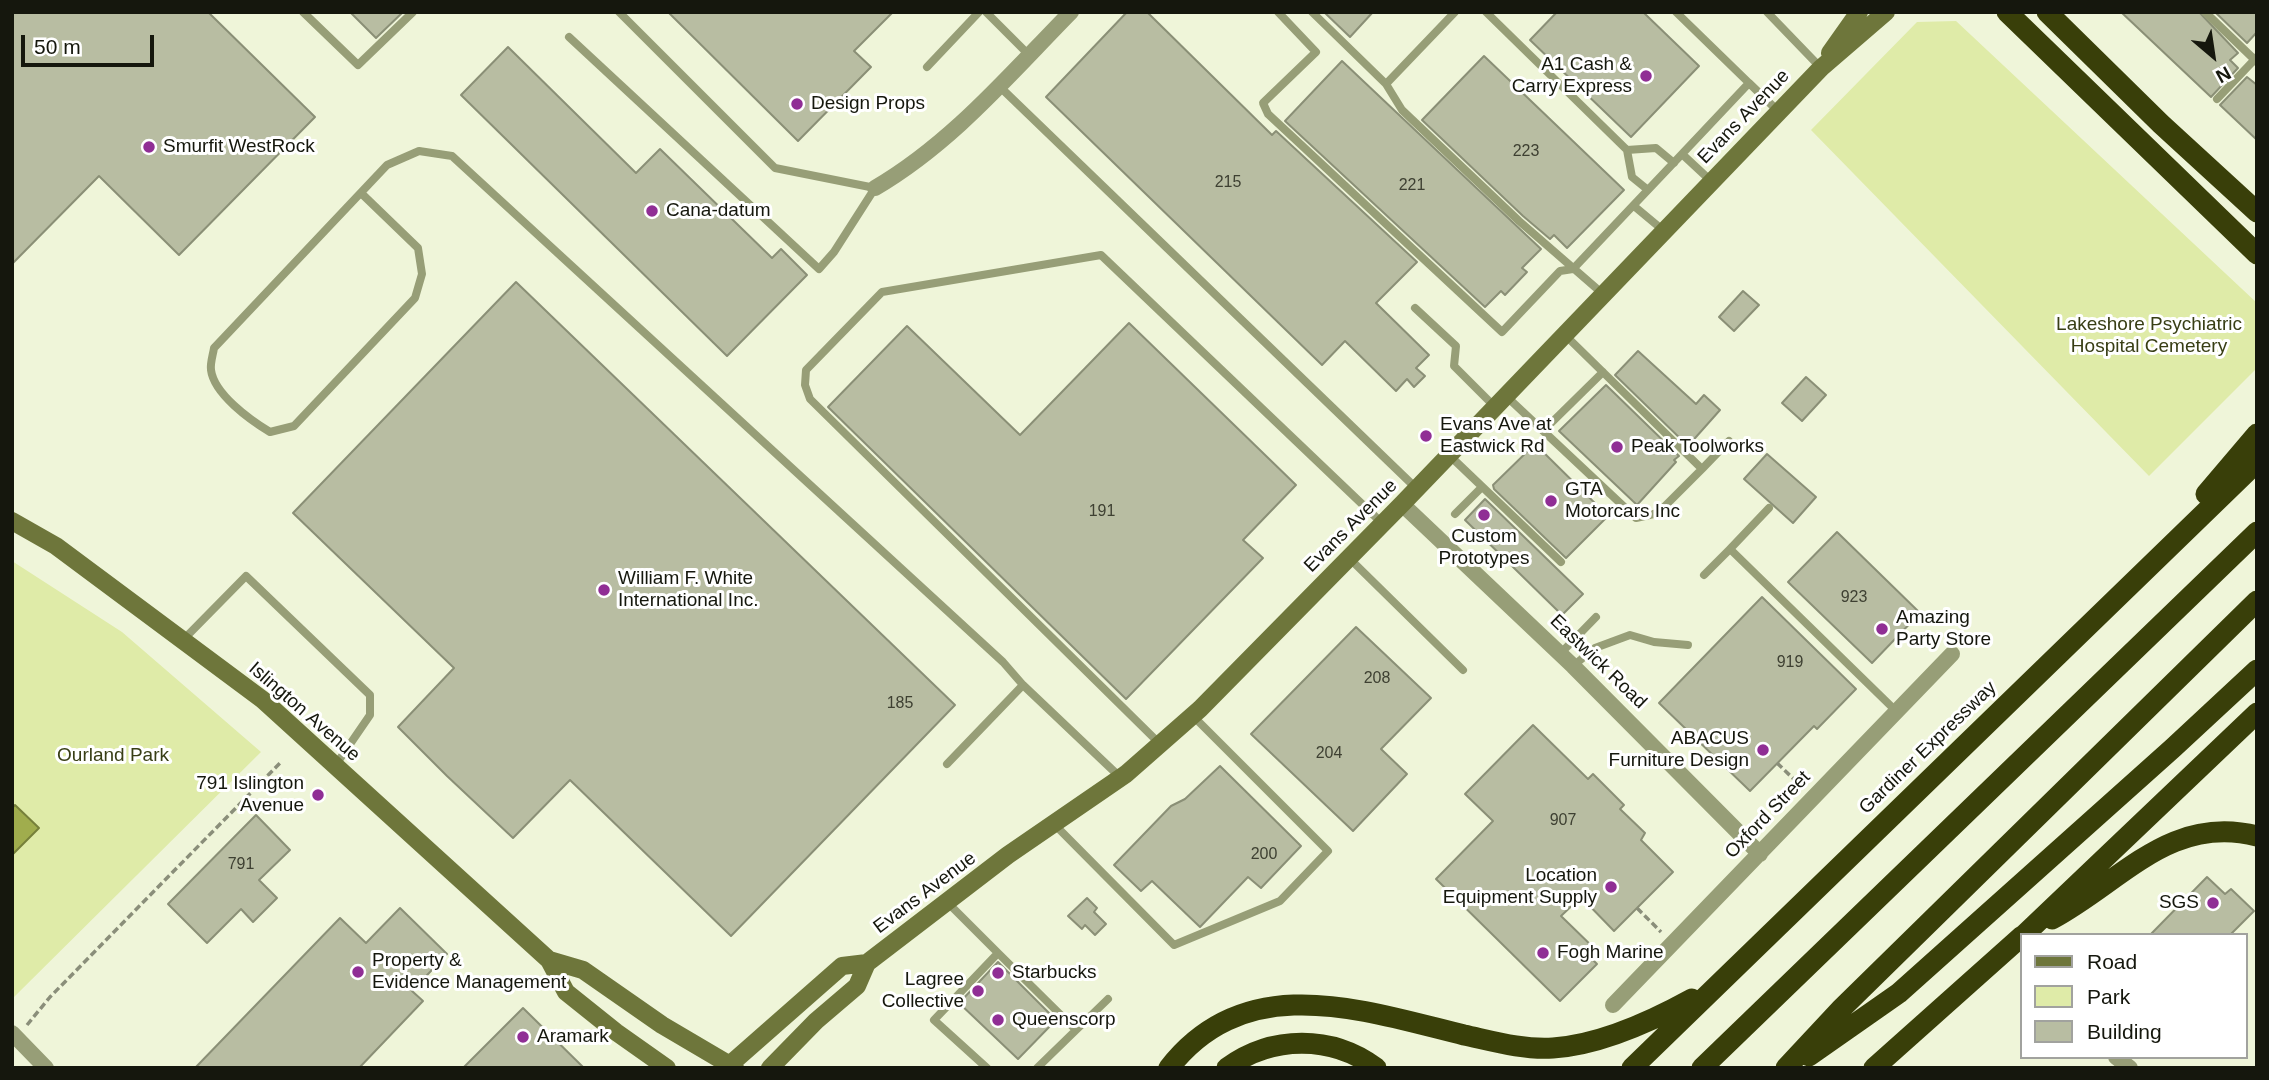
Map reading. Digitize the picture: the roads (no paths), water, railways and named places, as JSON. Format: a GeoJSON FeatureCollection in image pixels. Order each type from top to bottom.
{"type":"FeatureCollection","features":[{"type":"Feature","properties":{"kind":"highway"},"geometry":{"type":"LineString","coordinates":[[2007,12],[2257,254]]}},
{"type":"Feature","properties":{"kind":"highway"},"geometry":{"type":"LineString","coordinates":[[2047,12],[2257,212]]}},
{"type":"Feature","properties":{"kind":"highway"},"geometry":{"type":"LineString","coordinates":[[2135,578],[2257,434]]}},
{"type":"Feature","properties":{"kind":"highway","name":"Gardiner Expressway"},"geometry":{"type":"LineString","coordinates":[[1632,1068],[2257,462]]}},
{"type":"Feature","properties":{"kind":"highway"},"geometry":{"type":"LineString","coordinates":[[1702,1068],[2257,532]]}},
{"type":"Feature","properties":{"kind":"highway"},"geometry":{"type":"LineString","coordinates":[[1786,1068],[1852,998],[2257,601]]}},
{"type":"Feature","properties":{"kind":"highway"},"geometry":{"type":"LineString","coordinates":[[1793,1068],[1899,993],[2174,748],[2257,670]]}},
{"type":"Feature","properties":{"kind":"highway"},"geometry":{"type":"LineString","coordinates":[[2026,933],[2257,713]]}},
{"type":"Feature","properties":{"kind":"highway"},"geometry":{"type":"LineString","coordinates":[[2028,933],[2080,904],[2139,858],[2188,835],[2218,831],[2257,836]]}},
{"type":"Feature","properties":{"kind":"highway"},"geometry":{"type":"LineString","coordinates":[[1874,1068],[2021,938]]}},
{"type":"Feature","properties":{"kind":"highway"},"geometry":{"type":"LineString","coordinates":[[1169,1068],[1195,1040],[1213,1028],[1273,1005],[1316,1004],[1373,1011],[1490,1041],[1552,1048],[1586,1042],[1665,1014],[1713,988]]}},
{"type":"Feature","properties":{"kind":"highway"},"geometry":{"type":"LineString","coordinates":[[1227,1068],[1272,1047],[1300,1042],[1324,1044],[1351,1052],[1376,1068]]}},
{"type":"Feature","properties":{"kind":"main road","name":"Evans Avenue"},"geometry":{"type":"LineString","coordinates":[[1821,68],[1858,12]]}},
{"type":"Feature","properties":{"kind":"main road","name":"Evans Avenue"},"geometry":{"type":"LineString","coordinates":[[770,1068],[816,1021],[857,986],[867,963],[1054,824],[1121,778],[1192,715],[1383,524],[1821,68],[1886,12]]}},
{"type":"Feature","properties":{"kind":"main road","name":"Islington Avenue"},"geometry":{"type":"LineString","coordinates":[[12,521],[56,546],[263,700],[549,960],[566,992],[667,1068]]}},
{"type":"Feature","properties":{"kind":"main road","name":"Islington Avenue"},"geometry":{"type":"LineString","coordinates":[[549,960],[583,970],[662,1025],[730,1067]]}},
{"type":"Feature","properties":{"kind":"main road","name":"Evans Avenue"},"geometry":{"type":"LineString","coordinates":[[730,1067],[842,966],[867,963]]}},
{"type":"Feature","properties":{"kind":"street"},"geometry":{"type":"LineString","coordinates":[[875,188],[913,166],[947,139],[1071,12]]}},
{"type":"Feature","properties":{"kind":"street","name":"Eastwick Road"},"geometry":{"type":"LineString","coordinates":[[1402,504],[1573,666],[1760,854]]}},
{"type":"Feature","properties":{"kind":"street","name":"Oxford Street"},"geometry":{"type":"LineString","coordinates":[[1613,1005],[1952,654]]}},
{"type":"Feature","properties":{"kind":"street"},"geometry":{"type":"LineString","coordinates":[[15,1035],[46,1068]]}},
{"type":"Feature","properties":{"kind":"lane"},"geometry":{"type":"LineString","coordinates":[[303,12],[358,65],[413,12]]}},
{"type":"Feature","properties":{"kind":"lane"},"geometry":{"type":"LineString","coordinates":[[569,37],[819,269],[834,252],[875,188],[775,168],[619,12]]}},
{"type":"Feature","properties":{"kind":"lane"},"geometry":{"type":"LineString","coordinates":[[927,67],[979,12]]}},
{"type":"Feature","properties":{"kind":"lane"},"geometry":{"type":"LineString","coordinates":[[986,12],[1029,55]]}},
{"type":"Feature","properties":{"kind":"lane"},"geometry":{"type":"LineString","coordinates":[[1278,12],[1316,52],[1263,103],[1268,114],[1482,317],[1502,332],[1560,271],[1573,269],[1749,83]]}},
{"type":"Feature","properties":{"kind":"lane"},"geometry":{"type":"LineString","coordinates":[[1312,12],[1386,84],[1402,110],[1603,295]]}},
{"type":"Feature","properties":{"kind":"lane"},"geometry":{"type":"LineString","coordinates":[[1386,84],[1455,12]]}},
{"type":"Feature","properties":{"kind":"lane"},"geometry":{"type":"LineString","coordinates":[[1486,12],[1627,150],[1632,177],[1648,190]]}},
{"type":"Feature","properties":{"kind":"lane"},"geometry":{"type":"LineString","coordinates":[[1676,12],[1779,112]]}},
{"type":"Feature","properties":{"kind":"lane"},"geometry":{"type":"LineString","coordinates":[[1767,12],[1821,68]]}},
{"type":"Feature","properties":{"kind":"lane"},"geometry":{"type":"LineString","coordinates":[[2205,12],[2256,59],[2217,99]]}},
{"type":"Feature","properties":{"kind":"lane"},"geometry":{"type":"LineString","coordinates":[[999,86],[1417,489]]}},
{"type":"Feature","properties":{"kind":"lane"},"geometry":{"type":"LineString","coordinates":[[1627,150],[1656,148],[1674,163]]}},
{"type":"Feature","properties":{"kind":"lane"},"geometry":{"type":"LineString","coordinates":[[361,193],[418,248],[422,274],[415,298],[293,426],[270,432],[255,423],[215,384],[210,367],[214,348],[387,164],[419,151],[452,156],[1003,662],[1121,778]]}},
{"type":"Feature","properties":{"kind":"lane"},"geometry":{"type":"LineString","coordinates":[[1682,154],[1712,181]]}},
{"type":"Feature","properties":{"kind":"lane"},"geometry":{"type":"LineString","coordinates":[[1634,206],[1664,231]]}},
{"type":"Feature","properties":{"kind":"lane"},"geometry":{"type":"LineString","coordinates":[[1160,744],[810,399],[805,385],[806,370],[882,292],[1101,255],[1204,350],[1383,524]]}},
{"type":"Feature","properties":{"kind":"lane"},"geometry":{"type":"LineString","coordinates":[[1415,308],[1456,346],[1454,366],[1543,431],[1636,518],[1658,513],[1729,440]]}},
{"type":"Feature","properties":{"kind":"lane"},"geometry":{"type":"LineString","coordinates":[[1565,335],[1702,469]]}},
{"type":"Feature","properties":{"kind":"lane"},"geometry":{"type":"LineString","coordinates":[[1543,431],[1603,372]]}},
{"type":"Feature","properties":{"kind":"lane"},"geometry":{"type":"LineString","coordinates":[[1449,456],[1561,562]]}},
{"type":"Feature","properties":{"kind":"lane"},"geometry":{"type":"LineString","coordinates":[[1455,514],[1482,487]]}},
{"type":"Feature","properties":{"kind":"lane"},"geometry":{"type":"LineString","coordinates":[[1704,575],[1769,508]]}},
{"type":"Feature","properties":{"kind":"lane"},"geometry":{"type":"LineString","coordinates":[[1730,549],[1897,712]]}},
{"type":"Feature","properties":{"kind":"lane"},"geometry":{"type":"LineString","coordinates":[[1349,558],[1463,670]]}},
{"type":"Feature","properties":{"kind":"lane"},"geometry":{"type":"LineString","coordinates":[[183,640],[246,576],[370,695],[370,715],[335,766]]}},
{"type":"Feature","properties":{"kind":"lane"},"geometry":{"type":"LineString","coordinates":[[1560,654],[1595,617]]}},
{"type":"Feature","properties":{"kind":"lane"},"geometry":{"type":"LineString","coordinates":[[1573,666],[1595,648],[1630,635],[1654,642],[1688,645]]}},
{"type":"Feature","properties":{"kind":"lane"},"geometry":{"type":"LineString","coordinates":[[947,764],[1024,685]]}},
{"type":"Feature","properties":{"kind":"lane"},"geometry":{"type":"LineString","coordinates":[[1054,824],[1174,945],[1280,901],[1328,851],[1192,715]]}},
{"type":"Feature","properties":{"kind":"lane"},"geometry":{"type":"LineString","coordinates":[[947,902],[1076,1030]]}},
{"type":"Feature","properties":{"kind":"lane"},"geometry":{"type":"LineString","coordinates":[[987,1068],[934,1020],[998,953]]}},
{"type":"Feature","properties":{"kind":"lane"},"geometry":{"type":"LineString","coordinates":[[1037,1068],[1108,999]]}},
{"type":"Feature","properties":{"kind":"place","name":"A1 Cash & Carry Express"},"geometry":{"type":"Point","coordinates":[1646,76]}},
{"type":"Feature","properties":{"kind":"place","name":"Design Props"},"geometry":{"type":"Point","coordinates":[797,104]}},
{"type":"Feature","properties":{"kind":"place","name":"Smurfit WestRock"},"geometry":{"type":"Point","coordinates":[149,147]}},
{"type":"Feature","properties":{"kind":"place","name":"Cana-datum"},"geometry":{"type":"Point","coordinates":[652,211]}},
{"type":"Feature","properties":{"kind":"place","name":"Evans Ave at Eastwick Rd"},"geometry":{"type":"Point","coordinates":[1426,436]}},
{"type":"Feature","properties":{"kind":"place","name":"Peak Toolworks"},"geometry":{"type":"Point","coordinates":[1617,447]}},
{"type":"Feature","properties":{"kind":"place","name":"GTA Motorcars Inc"},"geometry":{"type":"Point","coordinates":[1551,501]}},
{"type":"Feature","properties":{"kind":"place","name":"Custom Prototypes"},"geometry":{"type":"Point","coordinates":[1484,515]}},
{"type":"Feature","properties":{"kind":"place","name":"William F. White International Inc."},"geometry":{"type":"Point","coordinates":[604,590]}},
{"type":"Feature","properties":{"kind":"place","name":"Amazing Party Store"},"geometry":{"type":"Point","coordinates":[1882,629]}},
{"type":"Feature","properties":{"kind":"place","name":"ABACUS Furniture Design"},"geometry":{"type":"Point","coordinates":[1763,750]}},
{"type":"Feature","properties":{"kind":"place","name":"791 Islington Avenue"},"geometry":{"type":"Point","coordinates":[318,795]}},
{"type":"Feature","properties":{"kind":"place","name":"Location Equipment Supply"},"geometry":{"type":"Point","coordinates":[1611,887]}},
{"type":"Feature","properties":{"kind":"place","name":"SGS"},"geometry":{"type":"Point","coordinates":[2213,903]}},
{"type":"Feature","properties":{"kind":"place","name":"Fogh Marine"},"geometry":{"type":"Point","coordinates":[1543,953]}},
{"type":"Feature","properties":{"kind":"place","name":"Property & Evidence Management"},"geometry":{"type":"Point","coordinates":[358,972]}},
{"type":"Feature","properties":{"kind":"place","name":"Starbucks"},"geometry":{"type":"Point","coordinates":[998,973]}},
{"type":"Feature","properties":{"kind":"place","name":"Lagree Collective"},"geometry":{"type":"Point","coordinates":[978,991]}},
{"type":"Feature","properties":{"kind":"place","name":"Queenscorp"},"geometry":{"type":"Point","coordinates":[998,1020]}},
{"type":"Feature","properties":{"kind":"place","name":"Aramark"},"geometry":{"type":"Point","coordinates":[523,1037]}},
{"type":"Feature","properties":{"kind":"park label","name":"Lakeshore Psychiatric Hospital Cemetery"},"geometry":{"type":"Point","coordinates":[2149,336]}},
{"type":"Feature","properties":{"kind":"park label","name":"Ourland Park"},"geometry":{"type":"Point","coordinates":[113,756]}}]}
